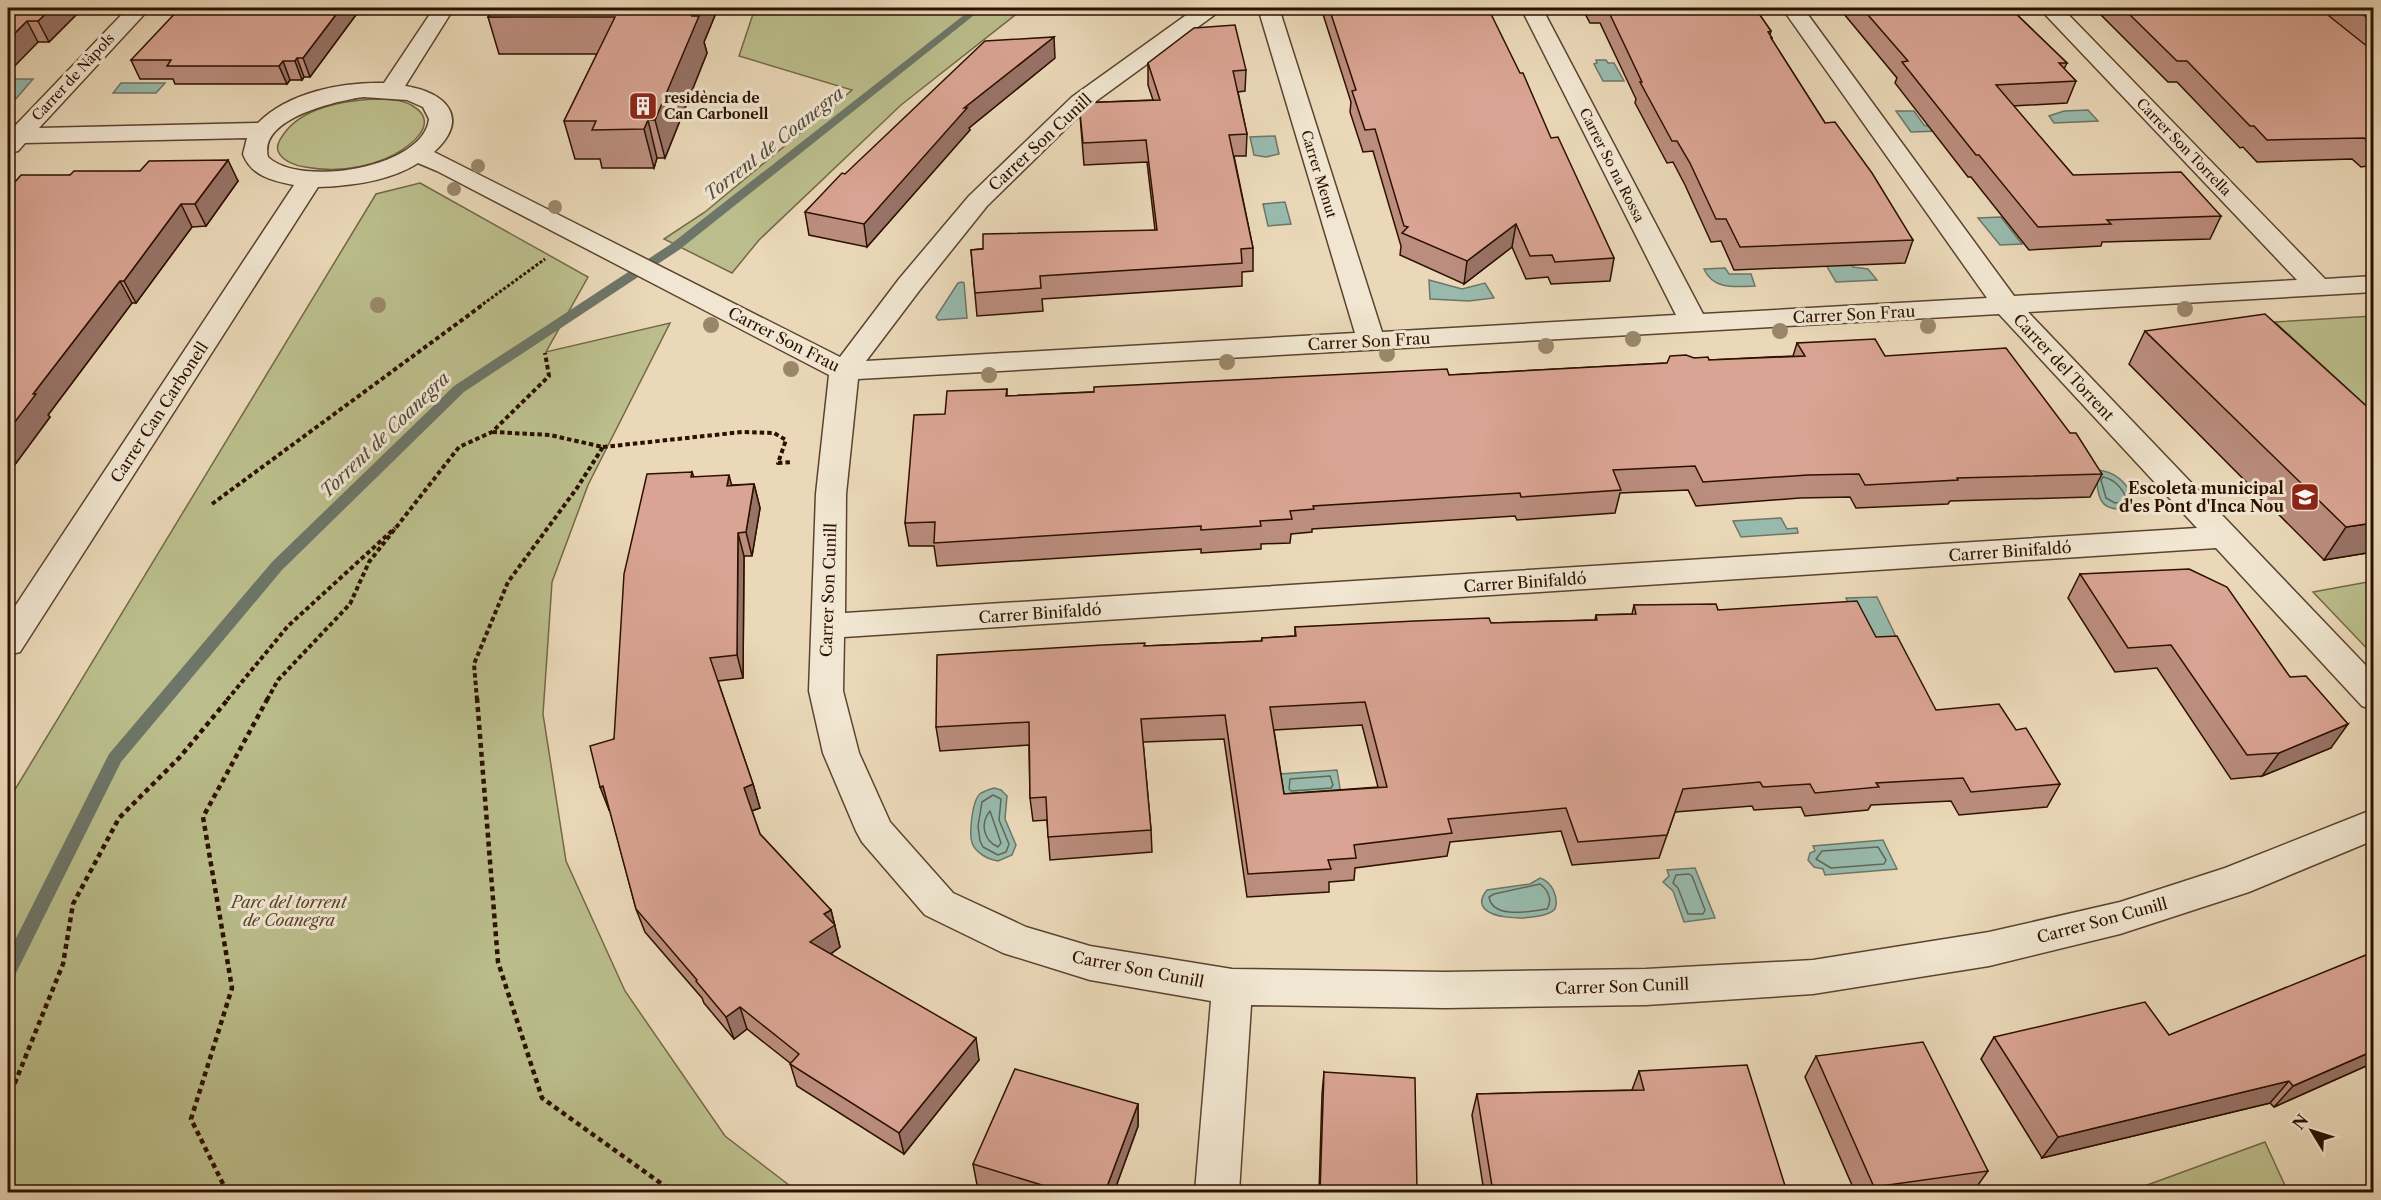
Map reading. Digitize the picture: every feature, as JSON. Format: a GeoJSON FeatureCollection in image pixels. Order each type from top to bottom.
{"type":"FeatureCollection","features":[{"type":"Feature","properties":{"kind":"street","name":"Carrer de Nàpols"},"geometry":{"type":"LineString","coordinates":[[11,140],[139,8]]}},
{"type":"Feature","properties":{"kind":"street"},"geometry":{"type":"LineString","coordinates":[[391,90],[444,8]]}},
{"type":"Feature","properties":{"kind":"street","name":"Carrer Son Cunill"},"geometry":{"type":"LineString","coordinates":[[1209,8],[1080,102],[978,201],[909,285],[844,371],[831,494],[826,691],[841,753],[875,831],[939,904],[1017,941],[1090,963],[1232,987],[1457,990],[1646,987],[1813,977],[1989,949],[2120,918],[2235,881],[2373,824]]}},
{"type":"Feature","properties":{"kind":"street","name":"Carrer Menut"},"geometry":{"type":"LineString","coordinates":[[1268,8],[1371,341]]}},
{"type":"Feature","properties":{"kind":"street","name":"Carrer So na Rossa"},"geometry":{"type":"LineString","coordinates":[[1531,8],[1694,323]]}},
{"type":"Feature","properties":{"kind":"street","name":"Carrer del Torrent"},"geometry":{"type":"LineString","coordinates":[[1792,8],[2006,305],[2373,697]]}},
{"type":"Feature","properties":{"kind":"street","name":"Carrer Son Torrella"},"geometry":{"type":"LineString","coordinates":[[2050,8],[2318,287]]}},
{"type":"Feature","properties":{"kind":"street"},"geometry":{"type":"LineString","coordinates":[[391,90],[414,94],[431,101],[441,112],[441,125],[434,139],[416,153],[394,165],[367,174],[338,179],[310,180],[284,177],[266,169],[256,158],[255,144],[264,130],[281,115],[306,103],[353,92],[391,90]]}},
{"type":"Feature","properties":{"kind":"street"},"geometry":{"type":"LineString","coordinates":[[11,140],[264,130]]}},
{"type":"Feature","properties":{"kind":"street","name":"Carrer Son Frau"},"geometry":{"type":"LineString","coordinates":[[416,153],[708,299],[844,371],[2373,284]]}},
{"type":"Feature","properties":{"kind":"street","name":"Carrer Can Carbonell"},"geometry":{"type":"LineString","coordinates":[[8,643],[310,180]]}},
{"type":"Feature","properties":{"kind":"street","name":"Carrer Binifaldó"},"geometry":{"type":"LineString","coordinates":[[827,626],[2223,537]]}},
{"type":"Feature","properties":{"kind":"street"},"geometry":{"type":"LineString","coordinates":[[1217,1192],[1232,987]]}},
{"type":"Feature","properties":{"kind":"path"},"geometry":{"type":"LineString","coordinates":[[212,504],[547,258]]}},
{"type":"Feature","properties":{"kind":"path"},"geometry":{"type":"LineString","coordinates":[[227,1192],[191,1119],[232,988],[203,817],[278,680],[350,604],[369,562],[459,447],[492,432],[549,376],[546,353]]}},
{"type":"Feature","properties":{"kind":"path"},"geometry":{"type":"LineString","coordinates":[[492,432],[550,435],[603,447],[742,432],[774,433],[786,440],[778,463],[836,461]]}},
{"type":"Feature","properties":{"kind":"path"},"geometry":{"type":"LineString","coordinates":[[603,447],[577,488],[508,582],[474,664],[498,962],[542,1098],[673,1192]]}},
{"type":"Feature","properties":{"kind":"path"},"geometry":{"type":"LineString","coordinates":[[8,1100],[63,964],[73,904],[119,818],[180,757],[288,626],[406,517]]}},
{"type":"Feature","properties":{"kind":"green space"},"geometry":{"type":"Polygon","coordinates":[[[755,8],[1024,8],[901,105],[759,240],[732,273],[664,239],[705,212],[852,90],[739,56],[755,8]]]}},
{"type":"Feature","properties":{"kind":"green space"},"geometry":{"type":"Polygon","coordinates":[[[373,99],[388,99],[413,106],[421,113],[424,121],[423,129],[418,137],[402,150],[385,159],[356,167],[315,169],[290,162],[280,155],[278,144],[280,140],[291,125],[301,118],[324,107],[373,99]]]}},
{"type":"Feature","properties":{"kind":"green space","name":"Parc del torrent de Coanegra"},"geometry":{"type":"Polygon","coordinates":[[[420,183],[588,277],[546,352],[670,323],[588,485],[552,582],[543,714],[566,861],[625,991],[725,1136],[798,1192],[8,1192],[8,801],[376,194],[420,183]]]}},
{"type":"Feature","properties":{"kind":"green space"},"geometry":{"type":"Polygon","coordinates":[[[2373,316],[2373,412],[2275,322],[2373,316]]]}},
{"type":"Feature","properties":{"kind":"green space"},"geometry":{"type":"Polygon","coordinates":[[[2374,581],[2373,655],[2313,592],[2374,581]]]}},
{"type":"Feature","properties":{"kind":"green space"},"geometry":{"type":"Polygon","coordinates":[[[2265,1142],[2288,1192],[2128,1192],[2265,1142]]]}},
{"type":"Feature","properties":{"kind":"water"},"geometry":{"type":"Polygon","coordinates":[[[1596,60],[1614,63],[1624,81],[1603,81],[1594,64],[1597,63],[1596,60]]]}},
{"type":"Feature","properties":{"kind":"water"},"geometry":{"type":"Polygon","coordinates":[[[8,79],[33,79],[14,101],[8,101],[8,79]]]}},
{"type":"Feature","properties":{"kind":"water"},"geometry":{"type":"Polygon","coordinates":[[[121,83],[165,83],[156,93],[113,93],[121,83]]]}},
{"type":"Feature","properties":{"kind":"water"},"geometry":{"type":"Polygon","coordinates":[[[2088,110],[2098,121],[2054,123],[2049,116],[2064,111],[2088,110]]]}},
{"type":"Feature","properties":{"kind":"water"},"geometry":{"type":"Polygon","coordinates":[[[1896,111],[1914,111],[1924,125],[1940,131],[1911,132],[1896,111]]]}},
{"type":"Feature","properties":{"kind":"water"},"geometry":{"type":"Polygon","coordinates":[[[1275,136],[1279,154],[1266,157],[1254,155],[1250,137],[1275,136]]]}},
{"type":"Feature","properties":{"kind":"water"},"geometry":{"type":"Polygon","coordinates":[[[1285,202],[1291,224],[1268,226],[1263,204],[1285,202]]]}},
{"type":"Feature","properties":{"kind":"water"},"geometry":{"type":"Polygon","coordinates":[[[2001,217],[2022,244],[2000,245],[1978,218],[2001,217]]]}},
{"type":"Feature","properties":{"kind":"water"},"geometry":{"type":"Polygon","coordinates":[[[1844,259],[1853,267],[1868,269],[1877,280],[1836,282],[1823,260],[1844,259]]]}},
{"type":"Feature","properties":{"kind":"water"},"geometry":{"type":"Polygon","coordinates":[[[1725,268],[1729,274],[1751,274],[1755,286],[1732,287],[1719,284],[1708,276],[1704,269],[1725,268]]]}},
{"type":"Feature","properties":{"kind":"water"},"geometry":{"type":"Polygon","coordinates":[[[1429,280],[1462,289],[1485,283],[1494,298],[1469,301],[1430,299],[1429,280]]]}},
{"type":"Feature","properties":{"kind":"water"},"geometry":{"type":"Polygon","coordinates":[[[958,283],[964,283],[967,318],[938,320],[936,317],[958,283]]]}},
{"type":"Feature","properties":{"kind":"water"},"geometry":{"type":"Polygon","coordinates":[[[2096,470],[2114,475],[2127,487],[2133,498],[2127,508],[2110,508],[2104,504],[2098,493],[2096,470]]]}},
{"type":"Feature","properties":{"kind":"water"},"geometry":{"type":"Polygon","coordinates":[[[1781,518],[1787,529],[1797,528],[1798,533],[1741,537],[1733,521],[1781,518]]]}},
{"type":"Feature","properties":{"kind":"water"},"geometry":{"type":"Polygon","coordinates":[[[1877,597],[1899,643],[1866,644],[1846,598],[1877,597]]]}},
{"type":"Feature","properties":{"kind":"water"},"geometry":{"type":"Polygon","coordinates":[[[1337,770],[1341,794],[1284,797],[1280,774],[1337,770]]]}},
{"type":"Feature","properties":{"kind":"water"},"geometry":{"type":"Polygon","coordinates":[[[994,788],[1001,790],[1007,796],[1005,819],[1016,845],[1012,855],[998,861],[979,853],[971,838],[975,802],[981,793],[994,788]]]}},
{"type":"Feature","properties":{"kind":"water"},"geometry":{"type":"Polygon","coordinates":[[[1883,840],[1897,869],[1825,875],[1823,869],[1814,867],[1808,860],[1810,853],[1815,851],[1813,846],[1883,840]]]}},
{"type":"Feature","properties":{"kind":"water"},"geometry":{"type":"Polygon","coordinates":[[[1695,868],[1715,918],[1684,922],[1673,891],[1663,882],[1669,876],[1667,870],[1695,868]]]}},
{"type":"Feature","properties":{"kind":"water"},"geometry":{"type":"Polygon","coordinates":[[[1540,878],[1551,886],[1555,895],[1555,909],[1548,914],[1536,917],[1507,917],[1485,909],[1482,901],[1487,890],[1530,884],[1540,878]]]}},
{"type":"Feature","properties":{"kind":"building"},"geometry":{"type":"Polygon","coordinates":[[[8,8],[52,8],[38,21],[27,21],[8,40],[8,8]]]}},
{"type":"Feature","properties":{"kind":"building"},"geometry":{"type":"Polygon","coordinates":[[[180,8],[341,8],[303,58],[283,61],[279,66],[167,66],[171,60],[131,60],[180,8]]]}},
{"type":"Feature","properties":{"kind":"building"},"geometry":{"type":"Polygon","coordinates":[[[494,8],[696,8],[692,16],[699,16],[655,120],[648,120],[644,129],[592,130],[596,121],[564,121],[615,17],[488,17],[494,8]]]}},
{"type":"Feature","properties":{"kind":"building"},"geometry":{"type":"Polygon","coordinates":[[[1329,8],[1401,8],[1404,14],[1489,10],[1520,73],[1523,73],[1551,138],[1558,137],[1614,258],[1555,262],[1552,255],[1530,256],[1516,224],[1467,261],[1402,233],[1408,227],[1404,226],[1375,129],[1365,130],[1352,91],[1356,90],[1329,8]]]}},
{"type":"Feature","properties":{"kind":"building"},"geometry":{"type":"Polygon","coordinates":[[[1607,8],[1755,8],[1771,31],[1768,32],[1771,38],[1825,123],[1835,122],[1872,173],[1913,240],[1740,247],[1726,219],[1716,219],[1690,163],[1677,141],[1672,141],[1640,82],[1642,82],[1607,8]]]}},
{"type":"Feature","properties":{"kind":"building"},"geometry":{"type":"Polygon","coordinates":[[[1862,8],[2010,8],[2067,63],[2059,63],[2076,81],[1996,85],[2073,175],[2181,172],[2221,216],[2107,220],[2111,224],[2038,227],[1979,155],[1976,155],[1902,62],[1908,61],[1862,8]]]}},
{"type":"Feature","properties":{"kind":"building"},"geometry":{"type":"Polygon","coordinates":[[[2123,8],[2319,8],[2373,51],[2373,145],[2364,138],[2267,140],[2254,126],[2250,126],[2187,61],[2177,61],[2123,8]]]}},
{"type":"Feature","properties":{"kind":"building"},"geometry":{"type":"Polygon","coordinates":[[[2354,8],[2373,8],[2373,22],[2354,8]]]}},
{"type":"Feature","properties":{"kind":"building"},"geometry":{"type":"Polygon","coordinates":[[[1235,25],[1246,70],[1233,71],[1247,134],[1229,135],[1253,248],[1241,249],[1242,263],[1040,276],[1041,288],[975,293],[971,250],[983,249],[983,234],[1157,230],[1146,140],[1083,143],[1079,103],[1160,100],[1148,63],[1194,28],[1235,25]]]}},
{"type":"Feature","properties":{"kind":"building"},"geometry":{"type":"Polygon","coordinates":[[[1054,37],[964,108],[967,108],[864,224],[805,212],[842,173],[845,174],[985,41],[1054,37]]]}},
{"type":"Feature","properties":{"kind":"building"},"geometry":{"type":"Polygon","coordinates":[[[228,160],[195,204],[181,204],[124,281],[120,281],[33,394],[36,394],[8,431],[8,190],[21,175],[70,175],[74,171],[140,171],[149,161],[228,160]]]}},
{"type":"Feature","properties":{"kind":"building"},"geometry":{"type":"Polygon","coordinates":[[[2265,314],[2373,412],[2373,523],[2346,527],[2145,331],[2265,314]]]}},
{"type":"Feature","properties":{"kind":"building"},"geometry":{"type":"Polygon","coordinates":[[[1875,339],[1885,356],[2006,348],[2070,433],[2076,433],[2102,474],[1957,478],[1958,480],[1865,485],[1859,474],[1703,482],[1695,466],[1613,470],[1621,490],[1521,497],[1520,493],[1313,506],[1314,509],[1290,511],[1292,519],[1260,521],[1261,526],[1201,530],[1201,526],[934,543],[935,522],[905,523],[914,415],[945,414],[947,391],[1007,389],[1006,396],[1094,392],[1094,387],[1447,369],[1449,375],[1667,363],[1670,356],[1686,355],[1694,358],[1708,357],[1709,360],[1805,356],[1797,343],[1875,339]]]}},
{"type":"Feature","properties":{"kind":"building"},"geometry":{"type":"Polygon","coordinates":[[[692,472],[691,477],[729,475],[727,486],[754,484],[746,532],[738,533],[737,655],[710,658],[753,784],[744,788],[760,834],[831,910],[824,914],[835,925],[810,942],[976,1038],[899,1133],[790,1064],[799,1054],[740,1007],[726,1017],[636,909],[590,746],[614,739],[624,574],[647,474],[692,472]]]}},
{"type":"Feature","properties":{"kind":"building"},"geometry":{"type":"Polygon","coordinates":[[[2189,569],[2227,587],[2290,677],[2306,676],[2348,724],[2279,753],[2247,755],[2171,645],[2128,648],[2080,574],[2189,569]]]}},
{"type":"Feature","properties":{"kind":"building"},"geometry":{"type":"Polygon","coordinates":[[[1857,601],[1876,637],[1897,636],[1936,710],[1999,704],[2016,730],[2026,728],[2060,784],[1971,792],[1963,778],[1876,783],[1879,787],[1815,793],[1810,784],[1763,787],[1760,782],[1683,789],[1667,835],[1578,842],[1566,808],[1448,819],[1452,833],[1354,845],[1356,858],[1328,860],[1331,869],[1248,874],[1225,715],[1141,719],[1151,830],[1048,837],[1046,797],[1030,798],[1029,722],[936,727],[937,655],[1145,643],[1144,646],[1262,641],[1262,638],[1296,636],[1295,627],[1489,618],[1491,623],[1597,620],[1596,615],[1636,614],[1634,605],[1716,604],[1718,610],[1857,601]],[[1365,702],[1270,707],[1284,794],[1387,787],[1365,702]]]}},
{"type":"Feature","properties":{"kind":"building"},"geometry":{"type":"Polygon","coordinates":[[[2366,955],[2373,963],[2373,1051],[2293,1086],[2289,1081],[2058,1137],[1994,1037],[2145,1002],[2169,1035],[2366,955]]]}},
{"type":"Feature","properties":{"kind":"building"},"geometry":{"type":"Polygon","coordinates":[[[1923,1042],[1988,1171],[1874,1187],[1816,1056],[1923,1042]]]}},
{"type":"Feature","properties":{"kind":"building"},"geometry":{"type":"Polygon","coordinates":[[[1747,1065],[1787,1192],[1493,1192],[1477,1094],[1644,1090],[1639,1071],[1747,1065]]]}},
{"type":"Feature","properties":{"kind":"building"},"geometry":{"type":"Polygon","coordinates":[[[1015,1069],[1138,1104],[1105,1192],[1042,1192],[1045,1186],[973,1164],[1015,1069]]]}},
{"type":"Feature","properties":{"kind":"building"},"geometry":{"type":"Polygon","coordinates":[[[1324,1072],[1415,1078],[1417,1192],[1320,1192],[1324,1072]]]}},
{"type":"Feature","properties":{"kind":"waterway","name":"Torrent de Coanegra"},"geometry":{"type":"LineString","coordinates":[[8,971],[115,758],[277,566],[459,389],[675,247],[978,8]]}},
{"type":"Feature","properties":{"kind":"place","name":"residència de Can Carbonell"},"geometry":{"type":"Point","coordinates":[643,106]}},
{"type":"Feature","properties":{"kind":"place","name":"Escoleta municipal d'es Pont d'Inca Nou"},"geometry":{"type":"Point","coordinates":[2305,497]}}]}
